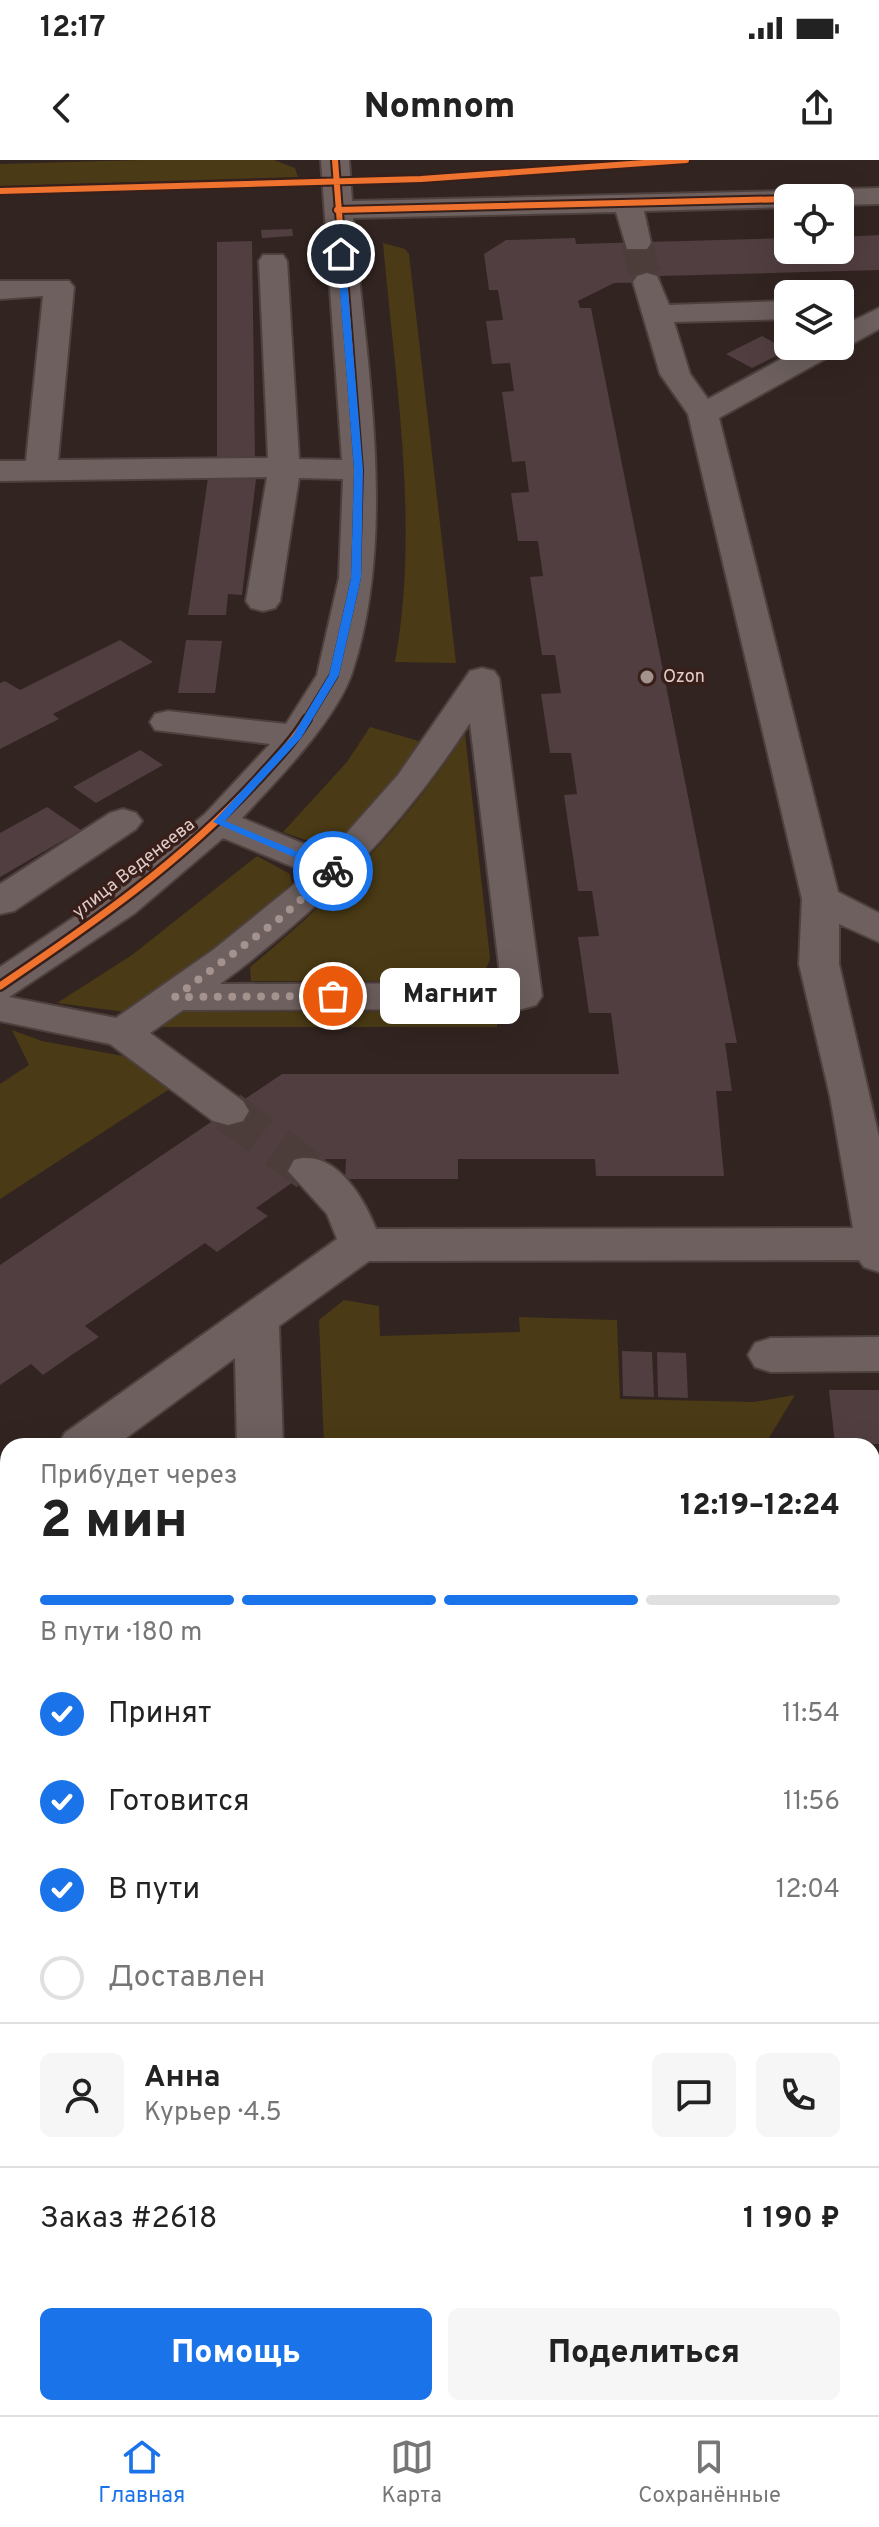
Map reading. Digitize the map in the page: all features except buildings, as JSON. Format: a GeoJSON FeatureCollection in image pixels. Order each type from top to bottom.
{"type":"FeatureCollection","features":[{"type":"Feature","properties":{"kind":"street","name":"улица Веденеева"},"geometry":{"type":"LineString","coordinates":[[0,986],[121,904],[218,822],[297,736],[334,675],[356,578],[359,470],[335,160]]}},
{"type":"Feature","properties":{"kind":"street"},"geometry":{"type":"LineString","coordinates":[[854,197],[879,196]]}},
{"type":"Feature","properties":{"kind":"street"},"geometry":{"type":"LineString","coordinates":[[337,210],[774,199]]}},
{"type":"Feature","properties":{"kind":"street"},"geometry":{"type":"LineString","coordinates":[[628,204],[637,243]]}},
{"type":"Feature","properties":{"kind":"street"},"geometry":{"type":"LineString","coordinates":[[263,601],[284,470],[273,261]]}},
{"type":"Feature","properties":{"kind":"street"},"geometry":{"type":"LineString","coordinates":[[0,290],[59,287],[41,470]]}},
{"type":"Feature","properties":{"kind":"street"},"geometry":{"type":"LineString","coordinates":[[92,1438],[360,1245],[878,1250],[865,1096],[819,964],[821,899],[703,414],[675,374],[651,298],[774,309]]}},
{"type":"Feature","properties":{"kind":"street"},"geometry":{"type":"LineString","coordinates":[[854,308],[879,307]]}},
{"type":"Feature","properties":{"kind":"street"},"geometry":{"type":"LineString","coordinates":[[854,331],[879,317]]}},
{"type":"Feature","properties":{"kind":"street"},"geometry":{"type":"LineString","coordinates":[[703,414],[801,360]]}},
{"type":"Feature","properties":{"kind":"street"},"geometry":{"type":"LineString","coordinates":[[0,471],[215,466],[359,470]]}},
{"type":"Feature","properties":{"kind":"street"},"geometry":{"type":"LineString","coordinates":[[122,1033],[278,920],[334,870],[424,767],[482,678],[522,996],[175,997]]}},
{"type":"Feature","properties":{"kind":"street"},"geometry":{"type":"LineString","coordinates":[[168,722],[297,736]]}},
{"type":"Feature","properties":{"kind":"street"},"geometry":{"type":"LineString","coordinates":[[0,902],[123,821]]}},
{"type":"Feature","properties":{"kind":"street"},"geometry":{"type":"LineString","coordinates":[[218,822],[334,870]]}},
{"type":"Feature","properties":{"kind":"street"},"geometry":{"type":"LineString","coordinates":[[821,899],[879,929]]}},
{"type":"Feature","properties":{"kind":"street"},"geometry":{"type":"LineString","coordinates":[[0,1008],[122,1033],[228,1111]]}},
{"type":"Feature","properties":{"kind":"street"},"geometry":{"type":"LineString","coordinates":[[309,1171],[334,1190],[352,1216],[360,1245]]}},
{"type":"Feature","properties":{"kind":"street"},"geometry":{"type":"LineString","coordinates":[[257,1320],[260,1438]]}},
{"type":"Feature","properties":{"kind":"street"},"geometry":{"type":"LineString","coordinates":[[771,1355],[879,1354]]}},
{"type":"Feature","properties":{"kind":"shaded area"},"geometry":{"type":"Polygon","coordinates":[[[274,160],[295,168],[298,177],[0,186],[0,164],[274,160]]]}},
{"type":"Feature","properties":{"kind":"shaded area"},"geometry":{"type":"Polygon","coordinates":[[[383,243],[405,249],[409,254],[456,663],[395,662],[402,610],[405,505],[399,400],[383,243]]]}},
{"type":"Feature","properties":{"kind":"shaded area"},"geometry":{"type":"Polygon","coordinates":[[[370,727],[419,741],[398,775],[345,836],[337,840],[314,842],[283,832],[347,762],[370,727]]]}},
{"type":"Feature","properties":{"kind":"shaded area"},"geometry":{"type":"Polygon","coordinates":[[[465,734],[490,958],[483,972],[459,981],[251,981],[250,967],[367,859],[417,800],[465,734]]]}},
{"type":"Feature","properties":{"kind":"shaded area"},"geometry":{"type":"Polygon","coordinates":[[[257,856],[290,874],[292,883],[243,929],[126,1012],[57,1003],[132,955],[257,856]]]}},
{"type":"Feature","properties":{"kind":"shaded area"},"geometry":{"type":"Polygon","coordinates":[[[497,1011],[497,1027],[156,1027],[179,1012],[497,1011]]]}},
{"type":"Feature","properties":{"kind":"shaded area"},"geometry":{"type":"Polygon","coordinates":[[[12,1030],[42,1041],[123,1056],[171,1088],[0,1199],[0,1084],[29,1065],[12,1030]]]}},
{"type":"Feature","properties":{"kind":"shaded area"},"geometry":{"type":"Polygon","coordinates":[[[344,1300],[379,1306],[380,1336],[520,1332],[519,1317],[617,1320],[620,1399],[754,1402],[795,1395],[769,1438],[324,1438],[319,1320],[344,1300]]]}},
{"type":"Feature","properties":{"kind":"tunnel"},"geometry":{"type":"LineString","coordinates":[[637,243],[647,282]]}},
{"type":"Feature","properties":{"kind":"tunnel"},"geometry":{"type":"LineString","coordinates":[[228,1111],[309,1171]]}},
{"type":"Feature","properties":{"kind":"cycle path"},"geometry":{"type":"LineString","coordinates":[[0,986],[121,904],[218,822],[297,736],[334,675],[356,578],[359,470],[335,160]]}},
{"type":"Feature","properties":{"kind":"cycle path"},"geometry":{"type":"LineString","coordinates":[[0,191],[421,179],[686,160]]}},
{"type":"Feature","properties":{"kind":"cycle path"},"geometry":{"type":"LineString","coordinates":[[337,210],[774,199]]}},
{"type":"Feature","properties":{"kind":"way so far"},"geometry":{"type":"LineString","coordinates":[[333,871],[278,920],[175,997],[333,996]]}},
{"type":"Feature","properties":{"kind":"place","name":"Ozon"},"geometry":{"type":"Point","coordinates":[647,677]}},
{"type":"Feature","properties":{"kind":"place","name":"Магнит"},"geometry":{"type":"Point","coordinates":[333,996]}},
{"type":"Feature","properties":{"kind":"route"},"geometry":{"type":"LineString","coordinates":[[333,871],[218,822],[270,769],[297,736],[334,675],[356,578],[359,470],[341,254]]}}]}
